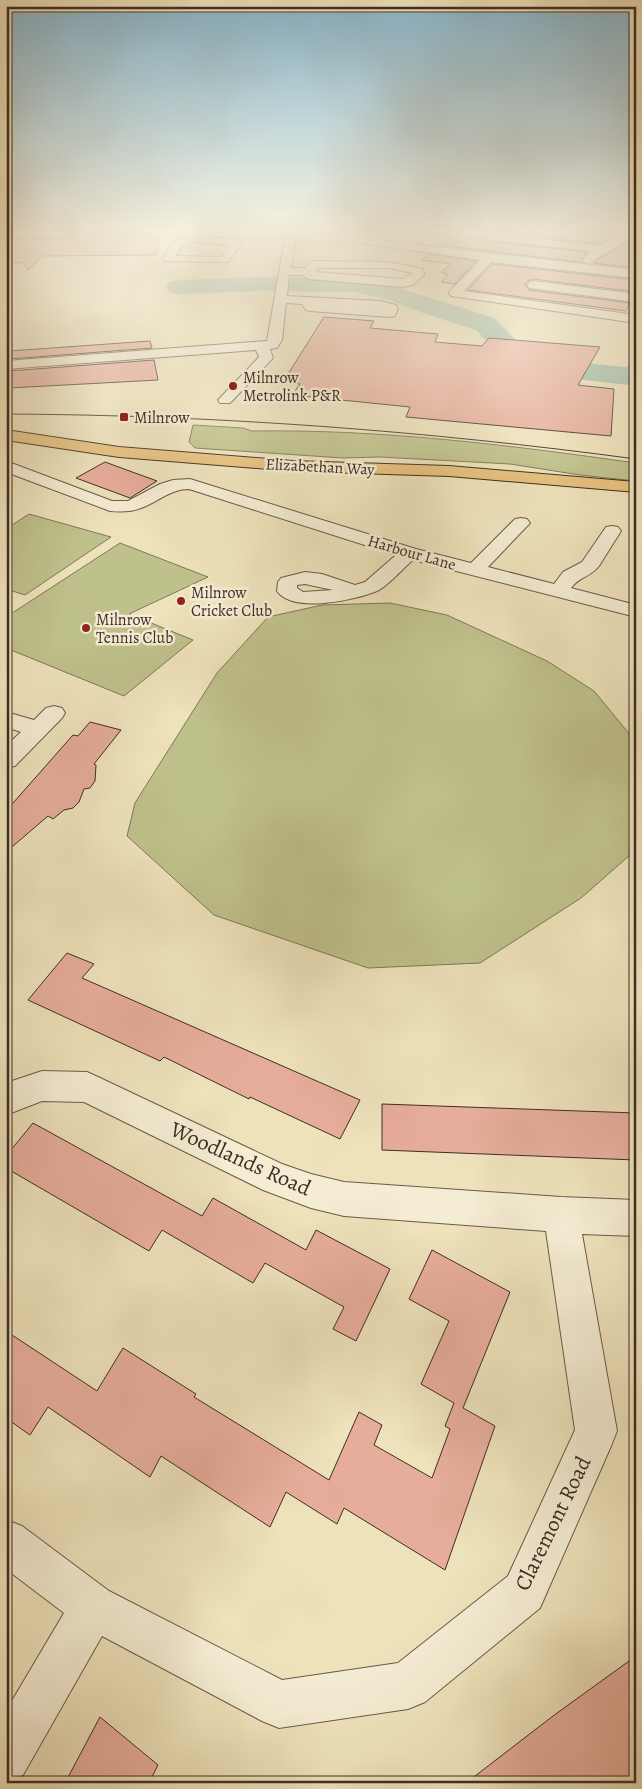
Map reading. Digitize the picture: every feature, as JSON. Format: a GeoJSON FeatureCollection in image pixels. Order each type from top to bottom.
{"type":"FeatureCollection","features":[{"type":"Feature","properties":{"kind":"main road","name":"Elizabethan Way"},"geometry":{"type":"LineString","coordinates":[[6,435],[119,452],[293,466],[449,471],[636,487]]}},
{"type":"Feature","properties":{"kind":"street"},"geometry":{"type":"LineString","coordinates":[[6,365],[272,345],[275,340],[279,312]]}},
{"type":"Feature","properties":{"kind":"street"},"geometry":{"type":"LineString","coordinates":[[577,326],[586,312]]}},
{"type":"Feature","properties":{"kind":"street"},"geometry":{"type":"LineString","coordinates":[[589,312],[636,319]]}},
{"type":"Feature","properties":{"kind":"street"},"geometry":{"type":"LineString","coordinates":[[225,400],[266,358],[262,346]]}},
{"type":"Feature","properties":{"kind":"street","name":"Harbour Lane"},"geometry":{"type":"LineString","coordinates":[[6,466],[110,506],[134,505],[164,487],[177,483],[190,484],[409,553],[636,611]]}},
{"type":"Feature","properties":{"kind":"street"},"geometry":{"type":"LineString","coordinates":[[475,570],[522,523]]}},
{"type":"Feature","properties":{"kind":"street"},"geometry":{"type":"LineString","coordinates":[[559,592],[570,576],[589,566],[612,531]]}},
{"type":"Feature","properties":{"kind":"street"},"geometry":{"type":"LineString","coordinates":[[355,591],[372,586],[409,553]]}},
{"type":"Feature","properties":{"kind":"street"},"geometry":{"type":"LineString","coordinates":[[6,760],[46,721],[13,721]]}},
{"type":"Feature","properties":{"kind":"street","name":"Woodlands Road"},"geometry":{"type":"LineString","coordinates":[[6,1100],[12,1096],[42,1086],[87,1087],[275,1178],[311,1191],[344,1199],[561,1215],[636,1218]]}},
{"type":"Feature","properties":{"kind":"street","name":"Claremont Road"},"geometry":{"type":"LineString","coordinates":[[6,1542],[93,1607],[279,1704],[408,1685],[524,1592],[596,1431],[561,1215]]}},
{"type":"Feature","properties":{"kind":"street"},"geometry":{"type":"LineString","coordinates":[[6,1758],[93,1607]]}},
{"type":"Feature","properties":{"kind":"green space"},"geometry":{"type":"Polygon","coordinates":[[[193,425],[243,428],[252,431],[349,433],[445,439],[541,450],[636,463],[636,481],[580,475],[510,464],[380,457],[343,458],[195,448],[189,442],[193,425]]]}},
{"type":"Feature","properties":{"kind":"green space"},"geometry":{"type":"Polygon","coordinates":[[[29,514],[111,537],[25,595],[6,589],[6,529],[29,514]]]}},
{"type":"Feature","properties":{"kind":"green space","name":"Milnrow Tennis Club"},"geometry":{"type":"Polygon","coordinates":[[[120,543],[208,577],[129,614],[193,640],[124,696],[6,648],[6,617],[120,543]]]}},
{"type":"Feature","properties":{"kind":"green space"},"geometry":{"type":"Polygon","coordinates":[[[390,603],[447,615],[547,661],[594,691],[636,742],[636,809],[630,855],[581,898],[480,963],[368,968],[214,915],[127,836],[135,803],[217,673],[268,617],[322,605],[390,603]]]}},
{"type":"Feature","properties":{"kind":"building"},"geometry":{"type":"Polygon","coordinates":[[[324,317],[374,321],[370,328],[438,334],[435,342],[482,346],[489,338],[600,347],[578,385],[614,389],[611,436],[406,417],[410,407],[292,395],[300,384],[283,382],[324,317]]]}},
{"type":"Feature","properties":{"kind":"building"},"geometry":{"type":"Polygon","coordinates":[[[150,341],[152,348],[9,359],[9,351],[150,341]]]}},
{"type":"Feature","properties":{"kind":"building"},"geometry":{"type":"Polygon","coordinates":[[[154,360],[158,380],[9,388],[9,371],[154,360]]]}},
{"type":"Feature","properties":{"kind":"building"},"geometry":{"type":"Polygon","coordinates":[[[105,462],[157,481],[130,498],[76,478],[105,462]]]}},
{"type":"Feature","properties":{"kind":"building"},"geometry":{"type":"Polygon","coordinates":[[[90,722],[121,730],[94,764],[96,765],[95,781],[90,788],[84,789],[79,802],[73,808],[64,810],[53,819],[48,816],[6,852],[6,811],[73,735],[78,736],[90,722]]]}},
{"type":"Feature","properties":{"kind":"building"},"geometry":{"type":"Polygon","coordinates":[[[67,953],[94,964],[82,978],[360,1100],[340,1139],[250,1097],[249,1099],[164,1057],[160,1061],[28,1000],[67,953]]]}},
{"type":"Feature","properties":{"kind":"building"},"geometry":{"type":"Polygon","coordinates":[[[382,1104],[636,1113],[636,1160],[382,1150],[382,1104]]]}},
{"type":"Feature","properties":{"kind":"building"},"geometry":{"type":"Polygon","coordinates":[[[33,1123],[202,1216],[213,1198],[306,1250],[316,1230],[390,1269],[356,1341],[333,1329],[344,1307],[265,1263],[253,1283],[162,1230],[149,1251],[6,1168],[6,1156],[33,1123]]]}},
{"type":"Feature","properties":{"kind":"building"},"geometry":{"type":"Polygon","coordinates":[[[432,1250],[510,1292],[463,1408],[495,1426],[445,1570],[344,1508],[337,1524],[286,1492],[270,1527],[161,1456],[150,1477],[48,1407],[30,1435],[6,1418],[6,1331],[97,1391],[123,1348],[196,1394],[194,1397],[329,1480],[359,1412],[382,1425],[374,1445],[432,1478],[450,1429],[445,1426],[454,1403],[421,1384],[449,1321],[409,1299],[432,1250]]]}},
{"type":"Feature","properties":{"kind":"building"},"geometry":{"type":"Polygon","coordinates":[[[636,1656],[636,1783],[466,1783],[553,1716],[636,1656]]]}},
{"type":"Feature","properties":{"kind":"building"},"geometry":{"type":"Polygon","coordinates":[[[100,1717],[158,1765],[149,1783],[65,1783],[100,1717]]]}},
{"type":"Feature","properties":{"kind":"waterway"},"geometry":{"type":"LineString","coordinates":[[447,312],[485,324],[512,352],[576,370],[628,376],[636,373]]}},
{"type":"Feature","properties":{"kind":"tram line"},"geometry":{"type":"LineString","coordinates":[[6,414],[85,415],[322,426],[479,440],[636,459]]}},
{"type":"Feature","properties":{"kind":"place","name":"Milnrow Metrolink P&R"},"geometry":{"type":"Point","coordinates":[233,386]}},
{"type":"Feature","properties":{"kind":"place","name":"Milnrow"},"geometry":{"type":"Point","coordinates":[124,417]}},
{"type":"Feature","properties":{"kind":"place","name":"Milnrow Cricket Club"},"geometry":{"type":"Point","coordinates":[181,601]}},
{"type":"Feature","properties":{"kind":"place","name":"Milnrow Tennis Club"},"geometry":{"type":"Point","coordinates":[86,628]}}]}
